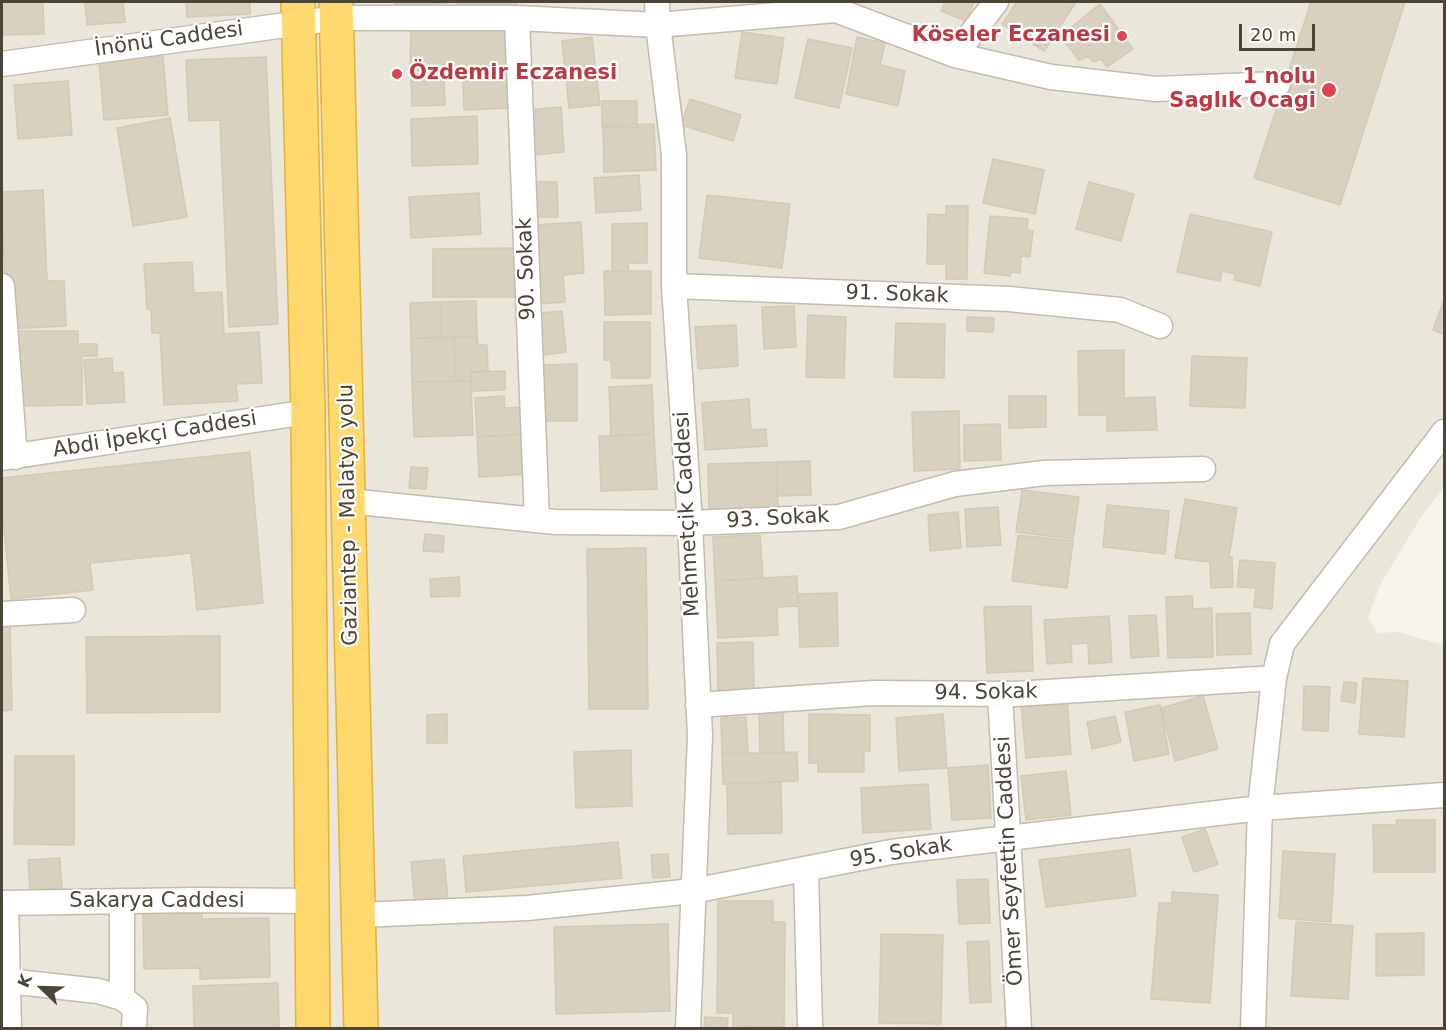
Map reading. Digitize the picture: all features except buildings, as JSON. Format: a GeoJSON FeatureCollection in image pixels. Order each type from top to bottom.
{"type":"FeatureCollection","features":[{"type":"Feature","properties":{"kind":"highway","name":"Gaziantep - Malatya yolu"},"geometry":{"type":"LineString","coordinates":[[336,10],[361,1029]]}},
{"type":"Feature","properties":{"kind":"highway","name":"Gaziantep - Malatya yolu"},"geometry":{"type":"LineString","coordinates":[[299,12],[308,411],[313,1029]]}},
{"type":"Feature","properties":{"kind":"street"},"geometry":{"type":"LineString","coordinates":[[954,55],[996,2]]}},
{"type":"Feature","properties":{"kind":"street"},"geometry":{"type":"LineString","coordinates":[[836,6],[954,55],[1051,77],[1156,89],[1278,84]]}},
{"type":"Feature","properties":{"kind":"street","name":"İnönü Caddesi"},"geometry":{"type":"LineString","coordinates":[[2,64],[299,12],[336,10],[518,18],[836,6]]}},
{"type":"Feature","properties":{"kind":"street","name":"Mehmetçik Caddesi"},"geometry":{"type":"LineString","coordinates":[[657,13],[674,155],[674,286],[690,523],[699,736],[688,1029]]}},
{"type":"Feature","properties":{"kind":"street","name":"90. Sokak"},"geometry":{"type":"LineString","coordinates":[[518,18],[537,520]]}},
{"type":"Feature","properties":{"kind":"street"},"geometry":{"type":"LineString","coordinates":[[2,286],[8,457]]}},
{"type":"Feature","properties":{"kind":"street","name":"91. Sokak"},"geometry":{"type":"LineString","coordinates":[[674,286],[1009,299],[1120,310],[1160,326]]}},
{"type":"Feature","properties":{"kind":"street","name":"Abdi İpekçi Caddesi"},"geometry":{"type":"LineString","coordinates":[[8,457],[308,411]]}},
{"type":"Feature","properties":{"kind":"street"},"geometry":{"type":"LineString","coordinates":[[1253,1029],[1260,808],[1274,678],[1282,644],[1444,432]]}},
{"type":"Feature","properties":{"kind":"street","name":"93. Sokak"},"geometry":{"type":"LineString","coordinates":[[348,501],[556,522],[690,523],[839,517],[955,484],[1044,473],[1203,470]]}},
{"type":"Feature","properties":{"kind":"street"},"geometry":{"type":"LineString","coordinates":[[2,615],[73,610]]}},
{"type":"Feature","properties":{"kind":"street","name":"94. Sokak"},"geometry":{"type":"LineString","coordinates":[[698,705],[873,693],[1000,693],[1274,678]]}},
{"type":"Feature","properties":{"kind":"street","name":"Ömer Seyfettin Caddesi"},"geometry":{"type":"LineString","coordinates":[[1000,693],[1019,1029]]}},
{"type":"Feature","properties":{"kind":"street","name":"95. Sokak"},"geometry":{"type":"LineString","coordinates":[[358,915],[527,908],[693,891],[891,852],[1260,808],[1444,795]]}},
{"type":"Feature","properties":{"kind":"street"},"geometry":{"type":"LineString","coordinates":[[806,869],[810,1029]]}},
{"type":"Feature","properties":{"kind":"street"},"geometry":{"type":"LineString","coordinates":[[122,901],[122,998]]}},
{"type":"Feature","properties":{"kind":"street","name":"Sakarya Caddesi"},"geometry":{"type":"LineString","coordinates":[[4,903],[312,901]]}},
{"type":"Feature","properties":{"kind":"street"},"geometry":{"type":"LineString","coordinates":[[4,903],[9,1029]]}},
{"type":"Feature","properties":{"kind":"street"},"geometry":{"type":"LineString","coordinates":[[8,981],[98,991],[122,998],[135,1008],[134,1029]]}},
{"type":"Feature","properties":{"kind":"shaded area"},"geometry":{"type":"Polygon","coordinates":[[[2,2],[1444,2],[1444,488],[1421,517],[1380,585],[1368,618],[1378,633],[1397,632],[1444,645],[1444,1028],[2,1028],[2,2]]]}},
{"type":"Feature","properties":{"kind":"place","name":"Köseler Eczanesi"},"geometry":{"type":"Point","coordinates":[1122,36]}},
{"type":"Feature","properties":{"kind":"place","name":"Özdemir Eczanesi"},"geometry":{"type":"Point","coordinates":[397,74]}},
{"type":"Feature","properties":{"kind":"place","name":"1 nolu Saglık Ocagi"},"geometry":{"type":"Point","coordinates":[1329,90]}}]}
